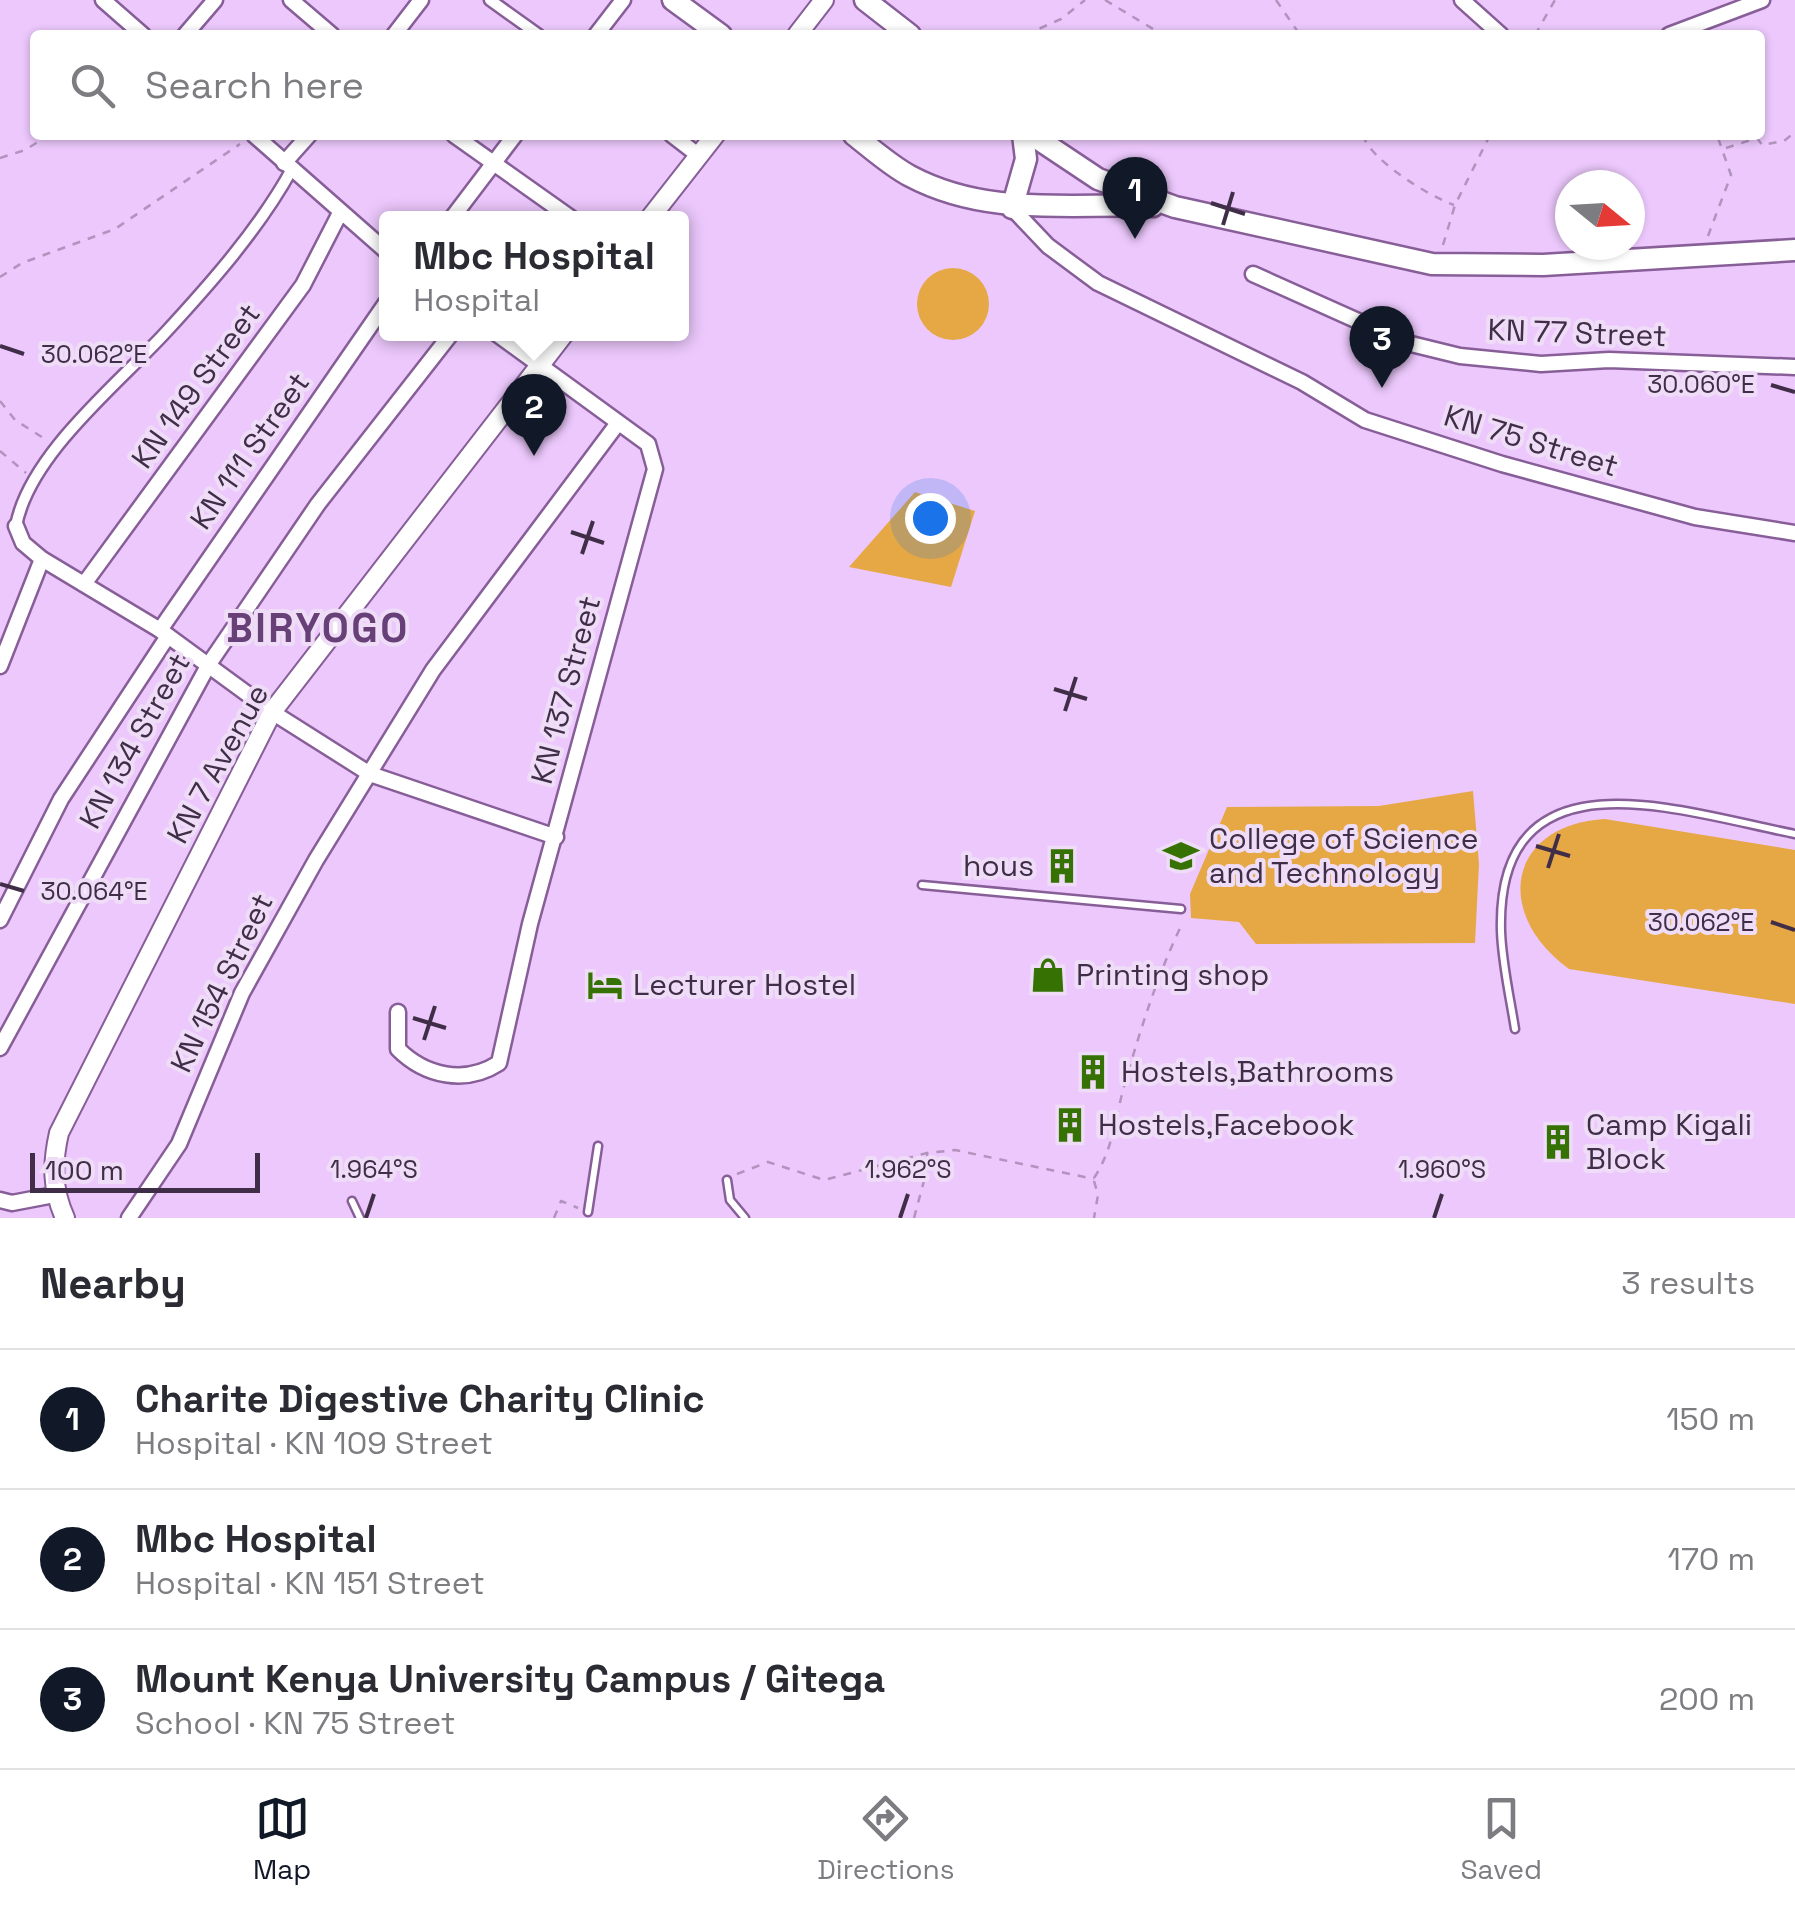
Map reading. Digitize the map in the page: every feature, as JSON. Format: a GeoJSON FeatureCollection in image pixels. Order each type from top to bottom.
{"type":"FeatureCollection","features":[{"type":"Feature","properties":{"kind":"main road"},"geometry":{"type":"LineString","coordinates":[[673,0],[714,30]]}},
{"type":"Feature","properties":{"kind":"main road"},"geometry":{"type":"LineString","coordinates":[[865,0],[904,30]]}},
{"type":"Feature","properties":{"kind":"main road"},"geometry":{"type":"LineString","coordinates":[[861,140],[907,175],[942,191],[1012,208],[1175,207]]}},
{"type":"Feature","properties":{"kind":"main road"},"geometry":{"type":"LineString","coordinates":[[1012,208],[1026,159],[1024,140]]}},
{"type":"Feature","properties":{"kind":"main road"},"geometry":{"type":"LineString","coordinates":[[1040,140],[1098,179],[1175,207],[1432,264],[1543,264],[1795,250]]}},
{"type":"Feature","properties":{"kind":"street"},"geometry":{"type":"LineString","coordinates":[[103,0],[136,30]]}},
{"type":"Feature","properties":{"kind":"street"},"geometry":{"type":"LineString","coordinates":[[189,30],[215,0]]}},
{"type":"Feature","properties":{"kind":"street"},"geometry":{"type":"LineString","coordinates":[[291,0],[326,30]]}},
{"type":"Feature","properties":{"kind":"street"},"geometry":{"type":"LineString","coordinates":[[398,30],[421,0]]}},
{"type":"Feature","properties":{"kind":"street"},"geometry":{"type":"LineString","coordinates":[[490,0],[532,30]]}},
{"type":"Feature","properties":{"kind":"street"},"geometry":{"type":"LineString","coordinates":[[600,30],[622,0]]}},
{"type":"Feature","properties":{"kind":"street"},"geometry":{"type":"LineString","coordinates":[[801,30],[824,0]]}},
{"type":"Feature","properties":{"kind":"street"},"geometry":{"type":"LineString","coordinates":[[1462,0],[1495,30]]}},
{"type":"Feature","properties":{"kind":"street"},"geometry":{"type":"LineString","coordinates":[[1682,30],[1762,0]]}},
{"type":"Feature","properties":{"kind":"street"},"geometry":{"type":"LineString","coordinates":[[259,140],[379,245]]}},
{"type":"Feature","properties":{"kind":"street"},"geometry":{"type":"LineString","coordinates":[[306,140],[256,224],[213,278],[34,478],[16,526],[23,543],[42,559],[164,633],[272,712],[370,774],[556,837]]}},
{"type":"Feature","properties":{"kind":"street"},"geometry":{"type":"LineString","coordinates":[[460,140],[562,211]]}},
{"type":"Feature","properties":{"kind":"street"},"geometry":{"type":"LineString","coordinates":[[457,211],[511,140]]}},
{"type":"Feature","properties":{"kind":"street"},"geometry":{"type":"LineString","coordinates":[[678,140],[698,155]]}},
{"type":"Feature","properties":{"kind":"street"},"geometry":{"type":"LineString","coordinates":[[655,211],[710,140]]}},
{"type":"Feature","properties":{"kind":"street","name":"KN 75 Street"},"geometry":{"type":"LineString","coordinates":[[1012,208],[1048,246],[1098,283],[1321,392],[1365,420],[1502,464],[1695,517],[1795,533]]}},
{"type":"Feature","properties":{"kind":"street","name":"KN 149 Street"},"geometry":{"type":"LineString","coordinates":[[84,584],[303,285],[340,213]]}},
{"type":"Feature","properties":{"kind":"street","name":"KN 77 Street"},"geometry":{"type":"LineString","coordinates":[[1253,274],[1407,343],[1460,356],[1541,364],[1609,360],[1795,366]]}},
{"type":"Feature","properties":{"kind":"street","name":"KN 111 Street"},"geometry":{"type":"LineString","coordinates":[[0,920],[61,799],[164,633],[379,314]]}},
{"type":"Feature","properties":{"kind":"street","name":"KN 134 Street"},"geometry":{"type":"LineString","coordinates":[[0,1048],[209,664],[318,504],[446,341]]}},
{"type":"Feature","properties":{"kind":"street","name":"KN 137 Street"},"geometry":{"type":"LineString","coordinates":[[398,1012],[398,1049],[443,1076],[499,1062],[530,924],[655,469],[648,444],[506,341]]}},
{"type":"Feature","properties":{"kind":"street","name":"KN 7 Avenue"},"geometry":{"type":"LineString","coordinates":[[54,1195],[54,1156],[83,1078],[272,712],[559,341]]}},
{"type":"Feature","properties":{"kind":"street","name":"KN 154 Street"},"geometry":{"type":"LineString","coordinates":[[128,1218],[179,1144],[242,993],[316,860],[433,670],[618,422]]}},
{"type":"Feature","properties":{"kind":"street"},"geometry":{"type":"LineString","coordinates":[[0,666],[42,559]]}},
{"type":"Feature","properties":{"kind":"street"},"geometry":{"type":"LineString","coordinates":[[0,1200],[12,1203],[54,1195],[65,1218]]}},
{"type":"Feature","properties":{"kind":"lane"},"geometry":{"type":"LineString","coordinates":[[1515,1029],[1501,934],[1504,886],[1507,870],[1527,835],[1554,814],[1578,805],[1625,801],[1795,834]]}},
{"type":"Feature","properties":{"kind":"lane"},"geometry":{"type":"LineString","coordinates":[[922,885],[1181,909]]}},
{"type":"Feature","properties":{"kind":"lane"},"geometry":{"type":"LineString","coordinates":[[588,1212],[598,1146]]}},
{"type":"Feature","properties":{"kind":"lane"},"geometry":{"type":"LineString","coordinates":[[727,1180],[730,1200],[745,1218]]}},
{"type":"Feature","properties":{"kind":"lane"},"geometry":{"type":"LineString","coordinates":[[352,1202],[360,1218]]}},
{"type":"Feature","properties":{"kind":"path"},"geometry":{"type":"LineString","coordinates":[[1036,30],[1085,0]]}},
{"type":"Feature","properties":{"kind":"path"},"geometry":{"type":"LineString","coordinates":[[1105,0],[1155,30]]}},
{"type":"Feature","properties":{"kind":"path"},"geometry":{"type":"LineString","coordinates":[[1276,0],[1297,30]]}},
{"type":"Feature","properties":{"kind":"path"},"geometry":{"type":"LineString","coordinates":[[1539,30],[1555,0]]}},
{"type":"Feature","properties":{"kind":"path"},"geometry":{"type":"LineString","coordinates":[[1758,140],[1762,145],[1770,145],[1795,132]]}},
{"type":"Feature","properties":{"kind":"path"},"geometry":{"type":"LineString","coordinates":[[0,158],[42,140]]}},
{"type":"Feature","properties":{"kind":"path"},"geometry":{"type":"LineString","coordinates":[[0,277],[22,263],[115,229],[247,140]]}},
{"type":"Feature","properties":{"kind":"path"},"geometry":{"type":"LineString","coordinates":[[1364,140],[1366,147],[1384,162],[1436,199],[1455,205]]}},
{"type":"Feature","properties":{"kind":"path"},"geometry":{"type":"LineString","coordinates":[[1447,236],[1455,205],[1488,140]]}},
{"type":"Feature","properties":{"kind":"path"},"geometry":{"type":"LineString","coordinates":[[1708,256],[1712,222],[1730,180],[1720,140]]}},
{"type":"Feature","properties":{"kind":"path"},"geometry":{"type":"LineString","coordinates":[[1725,148],[1751,140]]}},
{"type":"Feature","properties":{"kind":"path"},"geometry":{"type":"LineString","coordinates":[[0,400],[15,420],[58,449]]}},
{"type":"Feature","properties":{"kind":"path"},"geometry":{"type":"LineString","coordinates":[[0,452],[34,478]]}},
{"type":"Feature","properties":{"kind":"path"},"geometry":{"type":"LineString","coordinates":[[1094,1218],[1098,1195],[1094,1179],[1107,1159],[1166,957],[1184,919]]}},
{"type":"Feature","properties":{"kind":"path"},"geometry":{"type":"LineString","coordinates":[[727,1180],[768,1162],[824,1180],[840,1178],[927,1153],[954,1150],[1094,1179]]}},
{"type":"Feature","properties":{"kind":"path"},"geometry":{"type":"LineString","coordinates":[[914,1218],[930,1162],[927,1153]]}},
{"type":"Feature","properties":{"kind":"path"},"geometry":{"type":"LineString","coordinates":[[554,1218],[561,1201],[588,1212]]}},
{"type":"Feature","properties":{"kind":"shaded area"},"geometry":{"type":"Polygon","coordinates":[[[953,268],[967,270],[979,278],[987,290],[987,318],[979,330],[967,338],[953,340],[939,338],[927,330],[919,318],[917,304],[919,290],[927,278],[939,270],[953,268]]]}},
{"type":"Feature","properties":{"kind":"shaded area"},"geometry":{"type":"Polygon","coordinates":[[[915,492],[975,511],[951,587],[849,567],[915,492]]]}},
{"type":"Feature","properties":{"kind":"shaded area"},"geometry":{"type":"Polygon","coordinates":[[[1473,791],[1479,864],[1475,943],[1256,944],[1239,922],[1191,918],[1190,894],[1227,807],[1379,806],[1473,791]]]}},
{"type":"Feature","properties":{"kind":"shaded area"},"geometry":{"type":"Polygon","coordinates":[[[1605,819],[1795,850],[1795,1004],[1569,969],[1545,947],[1529,923],[1521,899],[1522,876],[1531,855],[1547,837],[1572,825],[1605,819]]]}},
{"type":"Feature","properties":{"kind":"place","name":"Charite Digestive Charity Clinic"},"geometry":{"type":"Point","coordinates":[1135,239]}},
{"type":"Feature","properties":{"kind":"place","name":"Mount Kenya University Campus / Gitega"},"geometry":{"type":"Point","coordinates":[1382,388]}},
{"type":"Feature","properties":{"kind":"place","name":"Mbc Hospital"},"geometry":{"type":"Point","coordinates":[534,456]}},
{"type":"Feature","properties":{"kind":"place","name":"College of Science and Technology"},"geometry":{"type":"Point","coordinates":[1181,856]}},
{"type":"Feature","properties":{"kind":"place","name":"hous"},"geometry":{"type":"Point","coordinates":[1062,866]}},
{"type":"Feature","properties":{"kind":"place","name":"Printing shop"},"geometry":{"type":"Point","coordinates":[1048,975]}},
{"type":"Feature","properties":{"kind":"place","name":"Lecturer Hostel"},"geometry":{"type":"Point","coordinates":[605,985]}},
{"type":"Feature","properties":{"kind":"place","name":"Hostels,Bathrooms"},"geometry":{"type":"Point","coordinates":[1093,1072]}},
{"type":"Feature","properties":{"kind":"place","name":"Hostels,Facebook"},"geometry":{"type":"Point","coordinates":[1070,1125]}},
{"type":"Feature","properties":{"kind":"place","name":"Camp Kigali Block"},"geometry":{"type":"Point","coordinates":[1558,1142]}},
{"type":"Feature","properties":{"kind":"district","name":"BIRYOGO"},"geometry":{"type":"Point","coordinates":[318,628]}}]}
